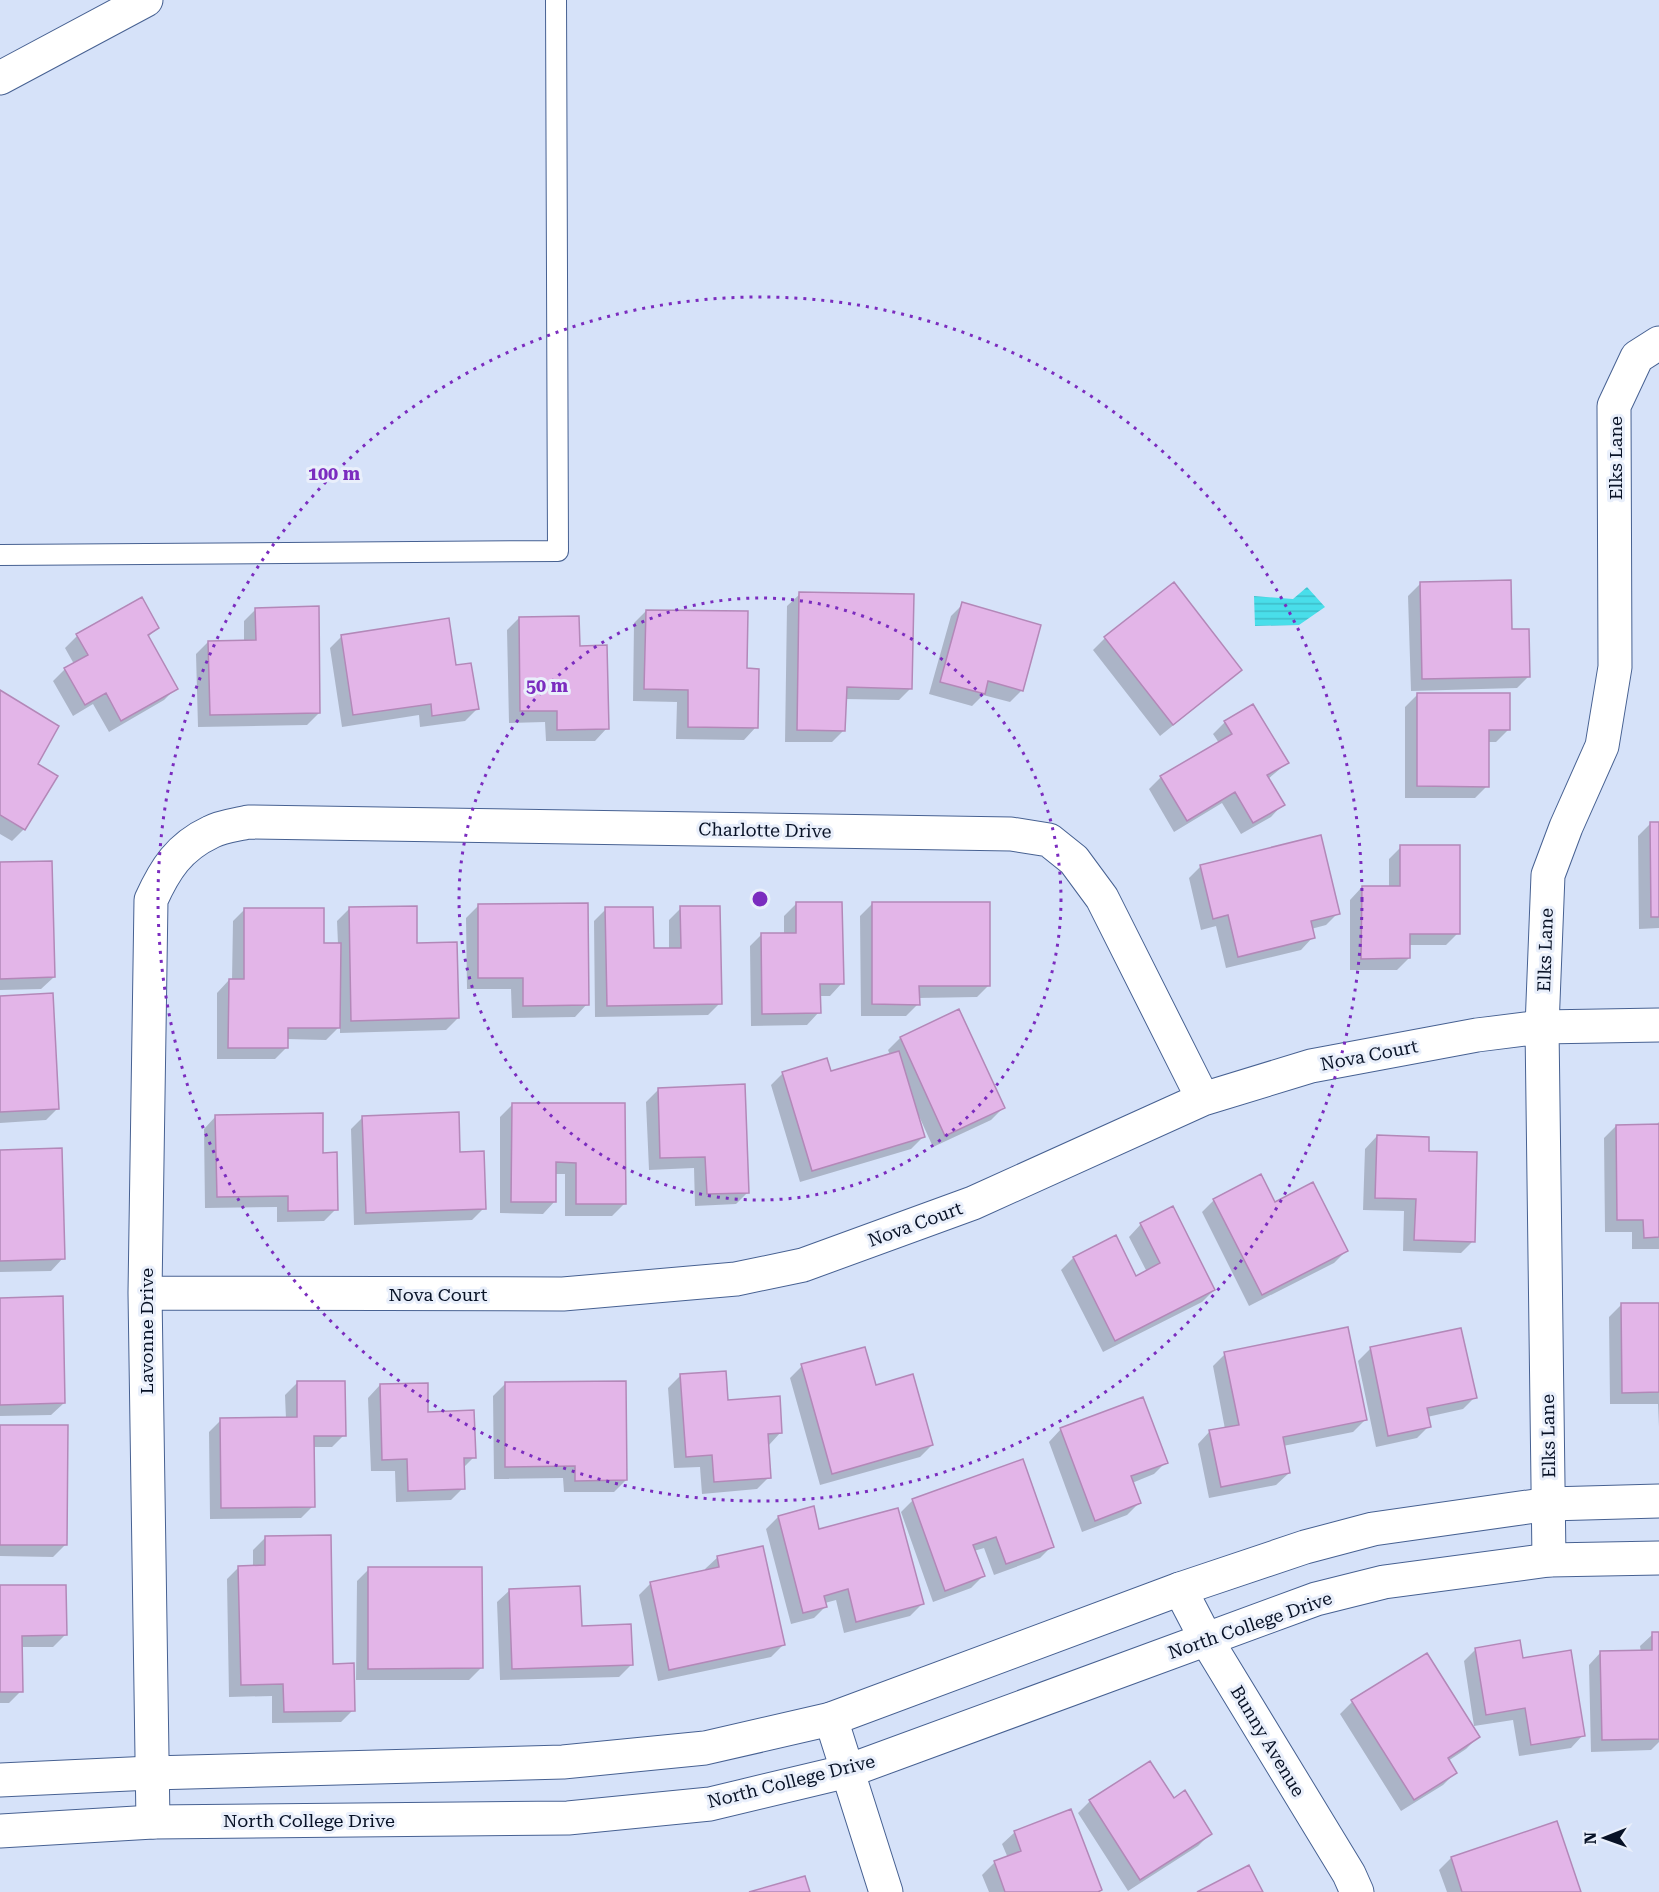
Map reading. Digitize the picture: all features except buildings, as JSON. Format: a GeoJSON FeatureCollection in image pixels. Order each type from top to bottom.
{"type":"FeatureCollection","features":[{"type":"Feature","properties":{"kind":"street"},"geometry":{"type":"LineString","coordinates":[[0,78],[146,0]]}},
{"type":"Feature","properties":{"kind":"street","name":"Elks Lane"},"geometry":{"type":"LineString","coordinates":[[1549,1560],[1542,1027],[1548,875],[1566,827],[1602,746],[1615,667],[1614,406],[1648,350]]}},
{"type":"Feature","properties":{"kind":"street","name":"Charlotte Drive"},"geometry":{"type":"LineString","coordinates":[[184,850],[212,831],[248,822],[1011,834],[1049,840],[1074,860],[1102,898],[1203,1099]]}},
{"type":"Feature","properties":{"kind":"street","name":"Lavonne Drive"},"geometry":{"type":"LineString","coordinates":[[153,1821],[146,1293],[151,900],[164,872],[184,850]]}},
{"type":"Feature","properties":{"kind":"street","name":"Nova Court"},"geometry":{"type":"LineString","coordinates":[[146,1293],[562,1294],[736,1279],[803,1265],[973,1203],[1203,1099],[1311,1066],[1477,1035],[1542,1027],[1659,1025]]}},
{"type":"Feature","properties":{"kind":"street"},"geometry":{"type":"LineString","coordinates":[[0,1780],[151,1773],[563,1762],[705,1748],[831,1719],[1180,1589],[1305,1547],[1373,1530],[1549,1504],[1659,1501]]}},
{"type":"Feature","properties":{"kind":"street","name":"North College Drive"},"geometry":{"type":"LineString","coordinates":[[0,1831],[153,1821],[568,1818],[710,1803],[848,1771],[1317,1599],[1384,1582],[1549,1560],[1659,1558]]}},
{"type":"Feature","properties":{"kind":"street","name":"Bunny Avenue"},"geometry":{"type":"LineString","coordinates":[[1180,1589],[1206,1639],[1349,1874],[1357,1892]]}},
{"type":"Feature","properties":{"kind":"street"},"geometry":{"type":"LineString","coordinates":[[831,1719],[886,1892]]}},
{"type":"Feature","properties":{"kind":"lane"},"geometry":{"type":"LineString","coordinates":[[0,555],[558,550],[556,0]]}},
{"type":"Feature","properties":{"kind":"water"},"geometry":{"type":"Polygon","coordinates":[[[1307,587],[1325,607],[1299,625],[1255,626],[1254,596],[1293,599],[1307,587]]]}}]}
